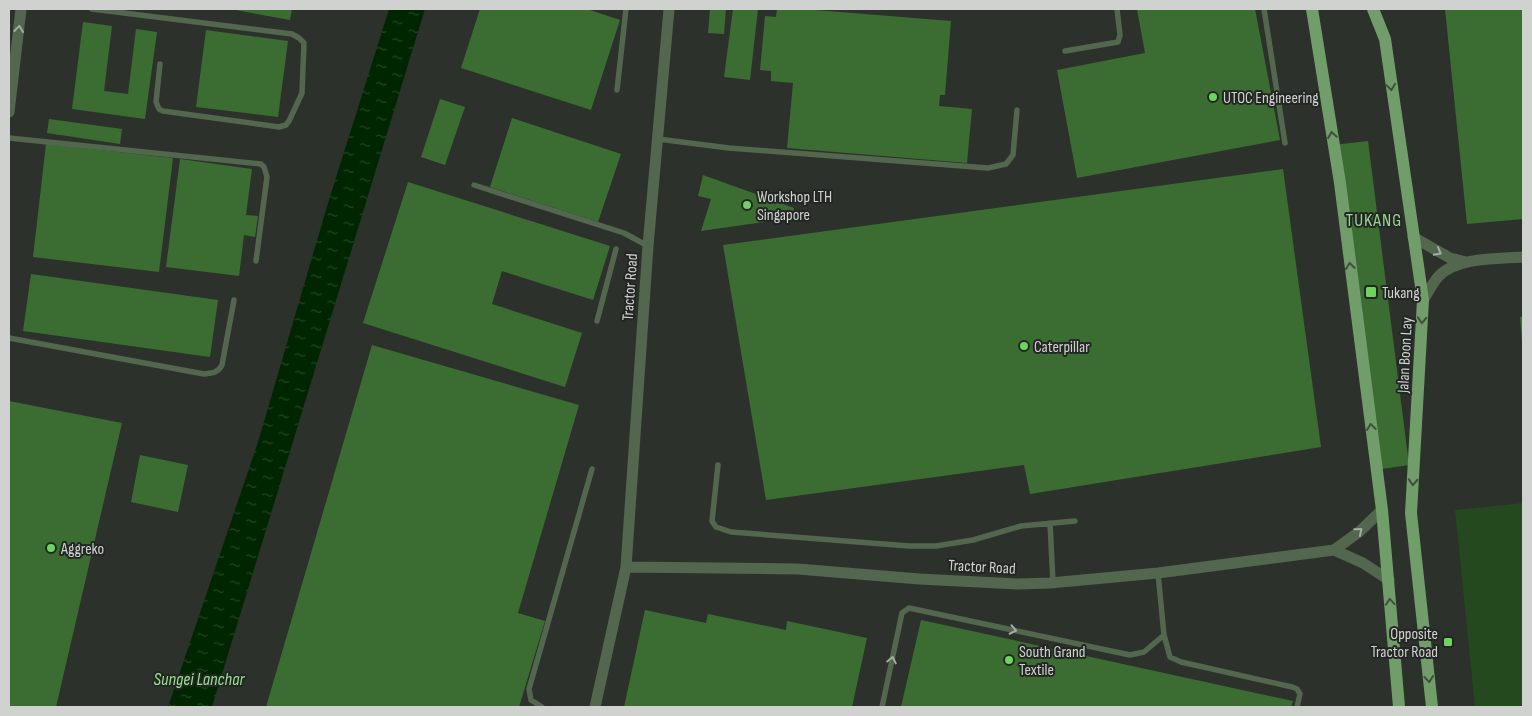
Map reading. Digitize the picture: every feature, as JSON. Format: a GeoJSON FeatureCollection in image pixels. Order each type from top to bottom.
{"type":"FeatureCollection","features":[{"type":"Feature","properties":{"kind":"main road"},"geometry":{"type":"LineString","coordinates":[[1312,9],[1340,184],[1382,510],[1399,707]]}},
{"type":"Feature","properties":{"kind":"main road","name":"Jalan Boon Lay"},"geometry":{"type":"LineString","coordinates":[[1373,9],[1385,39],[1423,300],[1411,513],[1432,707]]}},
{"type":"Feature","properties":{"kind":"street"},"geometry":{"type":"LineString","coordinates":[[9,112],[22,9]]}},
{"type":"Feature","properties":{"kind":"street","name":"Tractor Road"},"geometry":{"type":"LineString","coordinates":[[596,707],[626,568],[648,246],[670,9]]}},
{"type":"Feature","properties":{"kind":"street"},"geometry":{"type":"LineString","coordinates":[[1413,237],[1442,254],[1466,262]]}},
{"type":"Feature","properties":{"kind":"street"},"geometry":{"type":"LineString","coordinates":[[1423,300],[1437,277],[1445,270],[1466,262],[1523,257]]}},
{"type":"Feature","properties":{"kind":"street","name":"Tractor Road"},"geometry":{"type":"LineString","coordinates":[[626,568],[798,568],[919,579],[1018,584],[1052,583],[1158,573],[1334,550],[1359,532],[1382,510]]}},
{"type":"Feature","properties":{"kind":"street"},"geometry":{"type":"LineString","coordinates":[[1334,550],[1364,563],[1389,580]]}},
{"type":"Feature","properties":{"kind":"lane"},"geometry":{"type":"LineString","coordinates":[[92,9],[292,34],[304,43],[302,93],[289,122],[279,127],[159,109],[156,102],[160,64]]}},
{"type":"Feature","properties":{"kind":"lane"},"geometry":{"type":"LineString","coordinates":[[617,90],[626,9]]}},
{"type":"Feature","properties":{"kind":"lane"},"geometry":{"type":"LineString","coordinates":[[1065,52],[1118,42],[1120,35],[1117,9]]}},
{"type":"Feature","properties":{"kind":"lane"},"geometry":{"type":"LineString","coordinates":[[1264,9],[1285,143]]}},
{"type":"Feature","properties":{"kind":"lane"},"geometry":{"type":"LineString","coordinates":[[658,138],[729,148],[988,168],[1006,164],[1013,155],[1017,110]]}},
{"type":"Feature","properties":{"kind":"lane"},"geometry":{"type":"LineString","coordinates":[[9,138],[261,164],[267,177],[256,261]]}},
{"type":"Feature","properties":{"kind":"lane"},"geometry":{"type":"LineString","coordinates":[[474,185],[624,233],[648,246]]}},
{"type":"Feature","properties":{"kind":"lane"},"geometry":{"type":"LineString","coordinates":[[597,321],[616,250]]}},
{"type":"Feature","properties":{"kind":"lane"},"geometry":{"type":"LineString","coordinates":[[9,338],[204,374],[213,373],[219,370],[222,365],[234,300]]}},
{"type":"Feature","properties":{"kind":"lane"},"geometry":{"type":"LineString","coordinates":[[718,465],[712,521],[716,527],[732,532],[909,546],[936,546],[973,540],[1022,526],[1075,521]]}},
{"type":"Feature","properties":{"kind":"lane"},"geometry":{"type":"LineString","coordinates":[[542,707],[531,700],[529,689],[592,469]]}},
{"type":"Feature","properties":{"kind":"lane"},"geometry":{"type":"LineString","coordinates":[[1050,523],[1052,583]]}},
{"type":"Feature","properties":{"kind":"lane"},"geometry":{"type":"LineString","coordinates":[[1158,573],[1164,634],[1170,657],[1297,688],[1300,694],[1297,707]]}},
{"type":"Feature","properties":{"kind":"lane"},"geometry":{"type":"LineString","coordinates":[[882,707],[902,614],[908,608],[1130,655],[1144,652],[1164,634]]}},
{"type":"Feature","properties":{"kind":"shaded area"},"geometry":{"type":"Polygon","coordinates":[[[1523,503],[1523,707],[1475,707],[1455,510],[1523,503]]]}},
{"type":"Feature","properties":{"kind":"water","name":"Sungei Lanchar"},"geometry":{"type":"Polygon","coordinates":[[[389,9],[425,9],[212,707],[168,707],[258,442],[328,203],[389,9]]]}},
{"type":"Feature","properties":{"kind":"building"},"geometry":{"type":"Polygon","coordinates":[[[230,9],[292,9],[290,20],[230,9]]]}},
{"type":"Feature","properties":{"kind":"building"},"geometry":{"type":"Polygon","coordinates":[[[480,9],[587,9],[620,20],[591,110],[461,68],[480,9]]]}},
{"type":"Feature","properties":{"kind":"building"},"geometry":{"type":"Polygon","coordinates":[[[710,9],[726,9],[724,34],[708,33],[710,9]]]}},
{"type":"Feature","properties":{"kind":"building"},"geometry":{"type":"Polygon","coordinates":[[[733,9],[758,9],[750,80],[724,77],[733,9]]]}},
{"type":"Feature","properties":{"kind":"building"},"geometry":{"type":"Polygon","coordinates":[[[777,9],[803,9],[951,21],[945,95],[940,95],[939,106],[972,109],[967,163],[787,148],[793,83],[771,81],[771,71],[760,70],[765,16],[776,17],[777,9]]]}},
{"type":"Feature","properties":{"kind":"building","name":"UTOC Engineering"},"geometry":{"type":"Polygon","coordinates":[[[1137,9],[1255,9],[1280,140],[1077,178],[1057,70],[1145,53],[1137,9]]]}},
{"type":"Feature","properties":{"kind":"building"},"geometry":{"type":"Polygon","coordinates":[[[1445,9],[1523,9],[1523,219],[1467,224],[1445,9]]]}},
{"type":"Feature","properties":{"kind":"building"},"geometry":{"type":"Polygon","coordinates":[[[83,22],[112,26],[104,91],[128,94],[136,29],[157,32],[145,119],[72,109],[83,22]]]}},
{"type":"Feature","properties":{"kind":"building"},"geometry":{"type":"Polygon","coordinates":[[[206,30],[288,41],[278,117],[196,107],[206,30]]]}},
{"type":"Feature","properties":{"kind":"building"},"geometry":{"type":"Polygon","coordinates":[[[440,99],[465,107],[445,165],[421,157],[440,99]]]}},
{"type":"Feature","properties":{"kind":"building"},"geometry":{"type":"Polygon","coordinates":[[[512,118],[621,154],[598,222],[490,187],[512,118]]]}},
{"type":"Feature","properties":{"kind":"building"},"geometry":{"type":"Polygon","coordinates":[[[49,119],[122,129],[120,144],[47,133],[49,119]]]}},
{"type":"Feature","properties":{"kind":"building"},"geometry":{"type":"Polygon","coordinates":[[[1368,141],[1409,465],[1375,470],[1333,145],[1368,141]]]}},
{"type":"Feature","properties":{"kind":"building"},"geometry":{"type":"Polygon","coordinates":[[[46,144],[173,158],[159,272],[33,257],[46,144]]]}},
{"type":"Feature","properties":{"kind":"building"},"geometry":{"type":"Polygon","coordinates":[[[180,159],[252,169],[246,215],[258,216],[255,237],[244,235],[239,276],[166,267],[180,159]]]}},
{"type":"Feature","properties":{"kind":"building","name":"Caterpillar"},"geometry":{"type":"Polygon","coordinates":[[[1283,169],[1321,447],[1030,494],[1024,465],[766,500],[723,245],[1283,169]]]}},
{"type":"Feature","properties":{"kind":"building","name":"Workshop LTH Singapore"},"geometry":{"type":"Polygon","coordinates":[[[703,175],[794,208],[791,218],[701,231],[711,199],[698,196],[703,175]]]}},
{"type":"Feature","properties":{"kind":"building"},"geometry":{"type":"Polygon","coordinates":[[[408,182],[610,246],[593,300],[502,271],[492,304],[582,333],[565,387],[363,323],[408,182]]]}},
{"type":"Feature","properties":{"kind":"building"},"geometry":{"type":"Polygon","coordinates":[[[31,274],[218,300],[210,357],[23,331],[31,274]]]}},
{"type":"Feature","properties":{"kind":"building"},"geometry":{"type":"Polygon","coordinates":[[[1520,317],[1523,317],[1523,342],[1522,342],[1520,317]]]}},
{"type":"Feature","properties":{"kind":"building"},"geometry":{"type":"Polygon","coordinates":[[[372,345],[579,405],[518,613],[545,621],[519,707],[266,707],[372,345]]]}},
{"type":"Feature","properties":{"kind":"building","name":"Aggreko"},"geometry":{"type":"Polygon","coordinates":[[[9,401],[122,423],[56,707],[9,707],[9,401]]]}},
{"type":"Feature","properties":{"kind":"building"},"geometry":{"type":"Polygon","coordinates":[[[140,455],[188,465],[178,512],[131,502],[140,455]]]}},
{"type":"Feature","properties":{"kind":"building"},"geometry":{"type":"Polygon","coordinates":[[[645,610],[706,623],[708,614],[786,630],[787,621],[867,638],[852,707],[624,707],[645,610]]]}},
{"type":"Feature","properties":{"kind":"building","name":"South Grand Textile"},"geometry":{"type":"Polygon","coordinates":[[[921,620],[1293,701],[1291,707],[901,707],[921,620]]]}},
{"type":"Feature","properties":{"kind":"place","name":"UTOC Engineering"},"geometry":{"type":"Point","coordinates":[1213,97]}},
{"type":"Feature","properties":{"kind":"place","name":"Workshop LTH Singapore"},"geometry":{"type":"Point","coordinates":[747,205]}},
{"type":"Feature","properties":{"kind":"place","name":"Tukang"},"geometry":{"type":"Point","coordinates":[1371,292]}},
{"type":"Feature","properties":{"kind":"place","name":"Caterpillar"},"geometry":{"type":"Point","coordinates":[1024,346]}},
{"type":"Feature","properties":{"kind":"place","name":"Aggreko"},"geometry":{"type":"Point","coordinates":[51,548]}},
{"type":"Feature","properties":{"kind":"place","name":"Opposite Tractor Road"},"geometry":{"type":"Point","coordinates":[1448,642]}},
{"type":"Feature","properties":{"kind":"place","name":"South Grand Textile"},"geometry":{"type":"Point","coordinates":[1009,660]}},
{"type":"Feature","properties":{"kind":"district","name":"TUKANG"},"geometry":{"type":"Point","coordinates":[1374,220]}}]}
